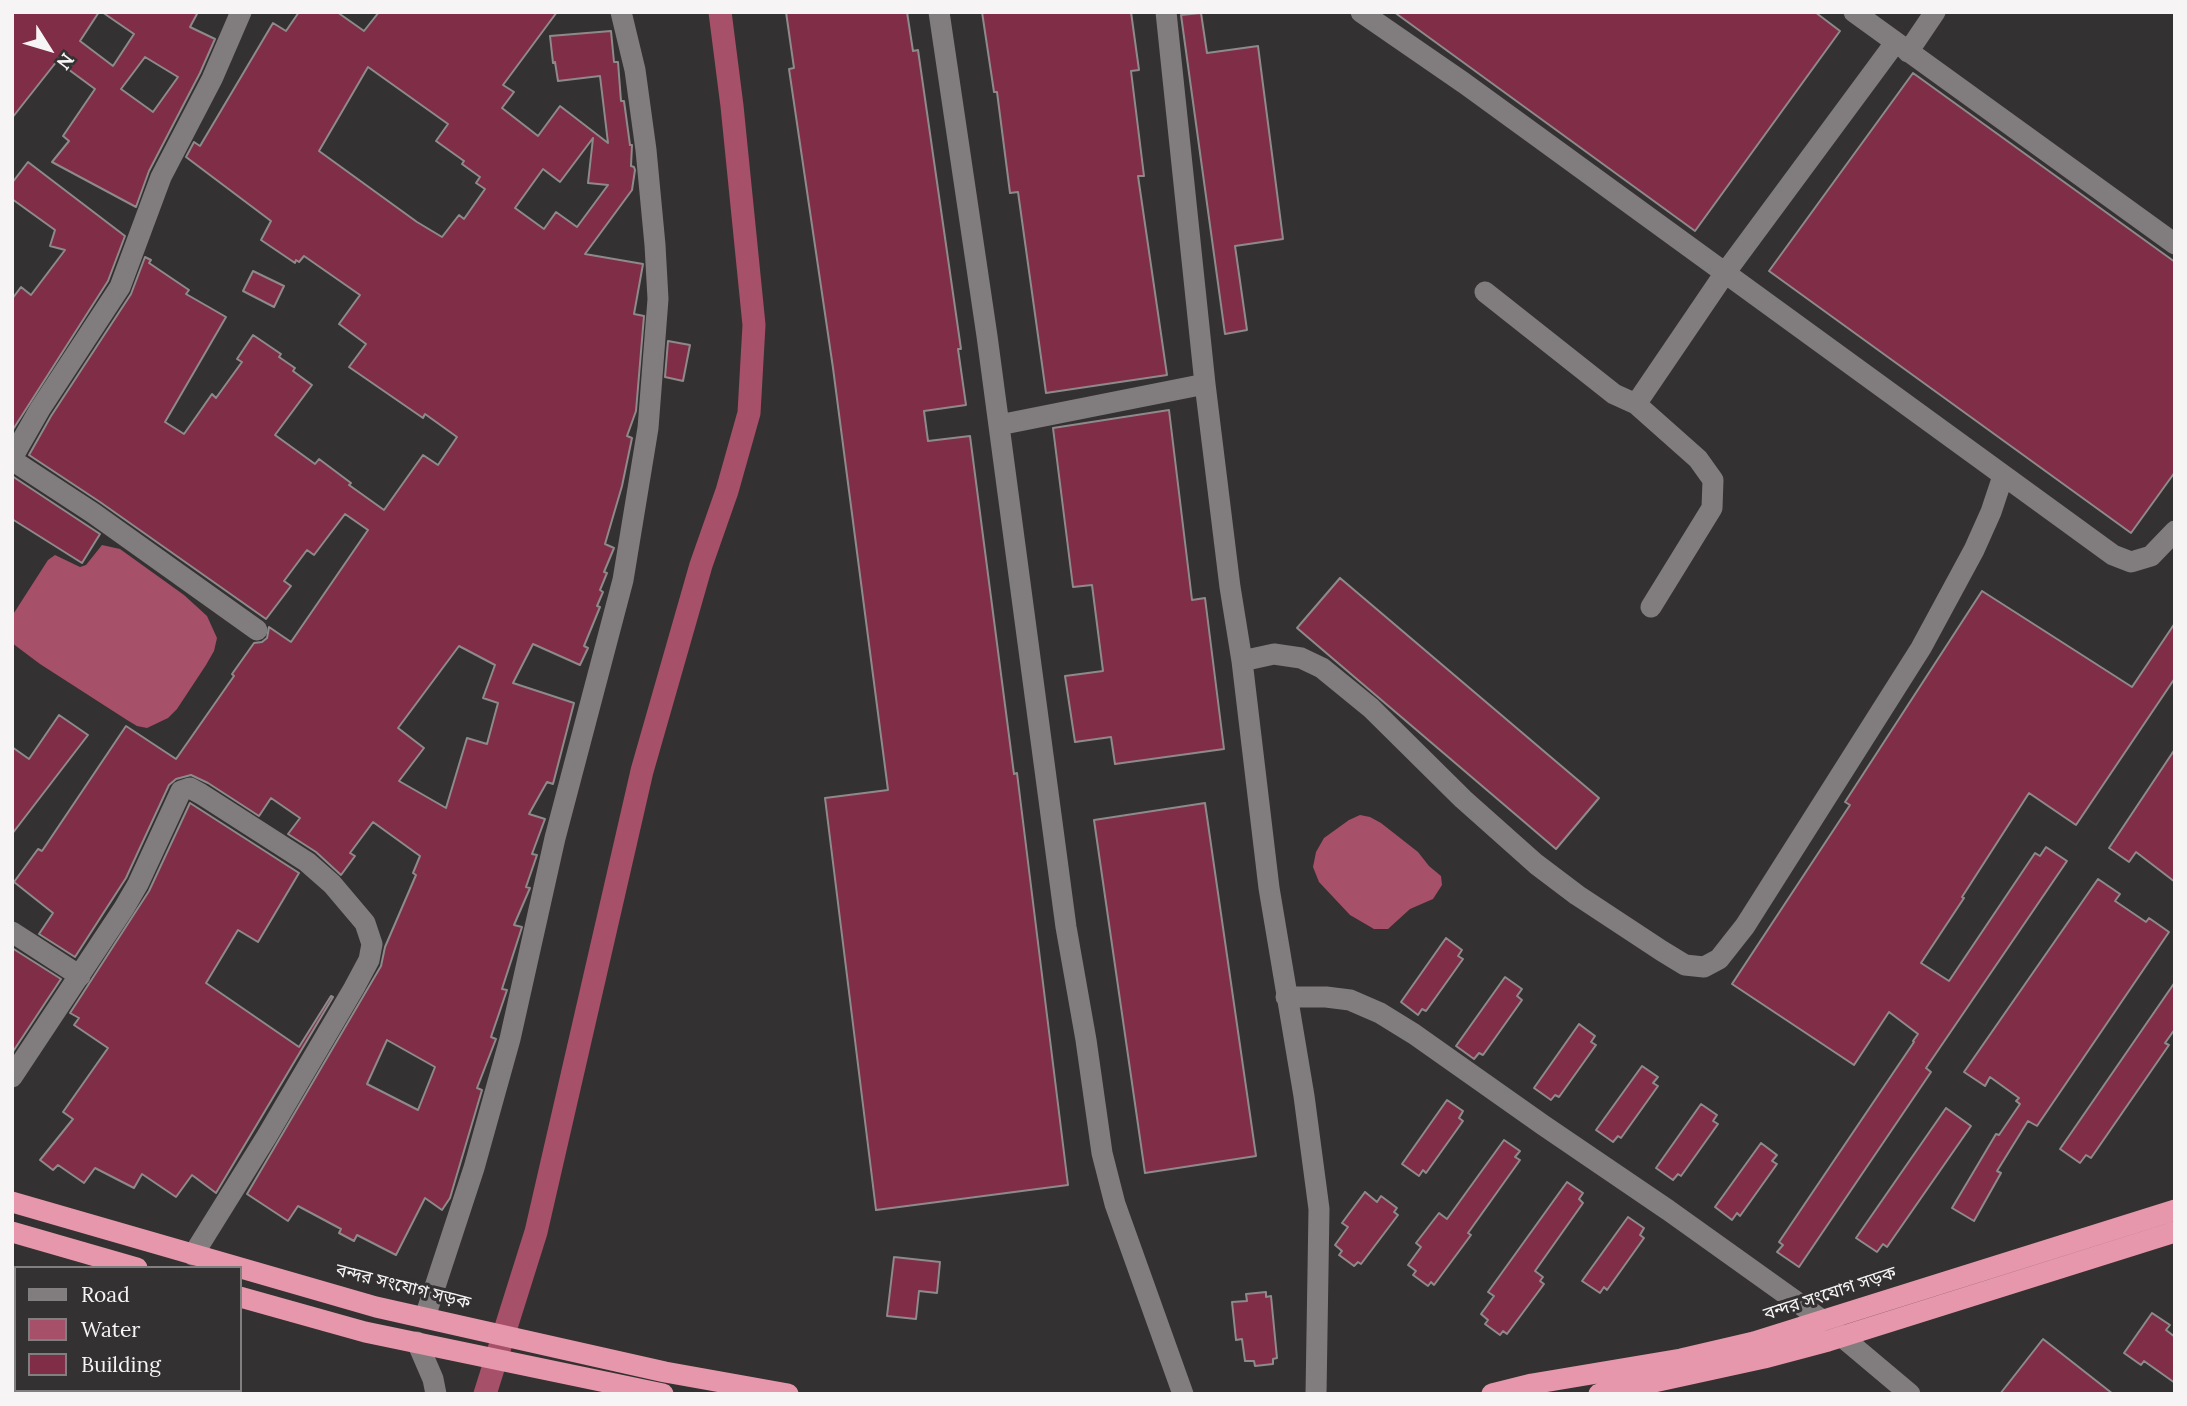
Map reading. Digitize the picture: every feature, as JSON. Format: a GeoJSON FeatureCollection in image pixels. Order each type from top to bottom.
{"type":"FeatureCollection","features":[{"type":"Feature","properties":{"kind":"highway","name":"বন্দর সংযোগ সড়ক"},"geometry":{"type":"LineString","coordinates":[[12,1202],[233,1266]]}},
{"type":"Feature","properties":{"kind":"highway","name":"বন্দর সংযোগ সড়ক"},"geometry":{"type":"LineString","coordinates":[[1492,1394],[1532,1384],[1681,1359],[1754,1342],[2175,1210]]}},
{"type":"Feature","properties":{"kind":"highway"},"geometry":{"type":"LineString","coordinates":[[12,1232],[130,1266]]}},
{"type":"Feature","properties":{"kind":"highway"},"geometry":{"type":"LineString","coordinates":[[1600,1394],[1763,1358],[1843,1336],[2175,1232]]}},
{"type":"Feature","properties":{"kind":"highway","name":"বন্দর সংযোগ সড়ক"},"geometry":{"type":"LineString","coordinates":[[242,1269],[376,1307],[665,1372],[788,1394]]}},
{"type":"Feature","properties":{"kind":"highway"},"geometry":{"type":"LineString","coordinates":[[242,1298],[365,1332],[661,1393]]}},
{"type":"Feature","properties":{"kind":"street"},"geometry":{"type":"LineString","coordinates":[[241,12],[212,79],[161,177],[120,286],[14,451],[93,513],[257,630]]}},
{"type":"Feature","properties":{"kind":"street"},"geometry":{"type":"LineString","coordinates":[[425,1317],[474,1168],[510,1039],[555,838],[623,580],[648,428],[658,299],[655,245],[635,70],[621,12]]}},
{"type":"Feature","properties":{"kind":"street"},"geometry":{"type":"LineString","coordinates":[[939,12],[999,425],[1066,927],[1102,1153],[1115,1204],[1183,1394]]}},
{"type":"Feature","properties":{"kind":"street"},"geometry":{"type":"LineString","coordinates":[[1166,12],[1205,384],[1230,587],[1242,661],[1269,888],[1304,1097],[1319,1209],[1316,1394]]}},
{"type":"Feature","properties":{"kind":"street"},"geometry":{"type":"LineString","coordinates":[[1361,12],[1475,91],[2113,555],[2131,562],[2151,556],[2175,531]]}},
{"type":"Feature","properties":{"kind":"street"},"geometry":{"type":"LineString","coordinates":[[1854,12],[2175,244]]}},
{"type":"Feature","properties":{"kind":"street"},"geometry":{"type":"LineString","coordinates":[[1636,404],[1725,274],[1902,47],[1935,12]]}},
{"type":"Feature","properties":{"kind":"street"},"geometry":{"type":"LineString","coordinates":[[1485,292],[1614,394],[1636,404],[1698,459],[1713,480],[1712,508],[1651,607]]}},
{"type":"Feature","properties":{"kind":"street"},"geometry":{"type":"LineString","coordinates":[[999,425],[1205,384]]}},
{"type":"Feature","properties":{"kind":"street"},"geometry":{"type":"LineString","coordinates":[[1242,661],[1274,654],[1301,658],[1322,668],[1371,708],[1463,799],[1536,864],[1577,895],[1685,965],[1704,967],[1719,959],[1745,926],[1921,648],[1973,551],[1991,512],[2003,476]]}},
{"type":"Feature","properties":{"kind":"street"},"geometry":{"type":"LineString","coordinates":[[12,1077],[138,884],[181,791],[190,788],[307,862],[332,884],[365,923],[372,944],[369,960],[268,1136],[193,1255]]}},
{"type":"Feature","properties":{"kind":"street"},"geometry":{"type":"LineString","coordinates":[[12,932],[80,976]]}},
{"type":"Feature","properties":{"kind":"street"},"geometry":{"type":"LineString","coordinates":[[1286,997],[1350,1000],[1380,1013],[1668,1210],[1822,1320],[1910,1394]]}},
{"type":"Feature","properties":{"kind":"street"},"geometry":{"type":"LineString","coordinates":[[417,1342],[433,1379],[436,1394]]}},
{"type":"Feature","properties":{"kind":"water"},"geometry":{"type":"Polygon","coordinates":[[[102,545],[120,549],[184,595],[207,616],[217,638],[214,651],[177,709],[168,718],[147,728],[127,720],[12,643],[12,616],[48,560],[55,555],[80,567],[86,565],[102,545]]]}},
{"type":"Feature","properties":{"kind":"water"},"geometry":{"type":"Polygon","coordinates":[[[1360,815],[1381,823],[1418,852],[1441,876],[1442,885],[1433,899],[1410,909],[1388,929],[1374,929],[1350,915],[1319,882],[1313,867],[1316,852],[1324,838],[1360,815]]]}},
{"type":"Feature","properties":{"kind":"building"},"geometry":{"type":"Polygon","coordinates":[[[12,12],[99,12],[80,41],[113,66],[134,34],[102,12],[198,12],[190,27],[215,39],[149,171],[136,207],[52,162],[69,141],[63,136],[95,89],[57,61],[12,118],[12,12]],[[145,57],[121,89],[153,112],[178,77],[145,57]]]}},
{"type":"Feature","properties":{"kind":"building"},"geometry":{"type":"Polygon","coordinates":[[[299,12],[337,12],[364,31],[379,12],[557,12],[503,85],[514,92],[502,108],[538,136],[560,106],[608,143],[600,76],[558,81],[550,36],[611,31],[614,62],[618,62],[621,101],[624,101],[632,145],[631,166],[635,170],[632,190],[585,254],[643,264],[634,314],[644,316],[636,411],[627,436],[632,438],[622,486],[605,544],[614,548],[604,572],[607,573],[597,606],[600,607],[584,646],[588,648],[580,665],[533,644],[513,683],[574,703],[553,784],[547,782],[529,814],[545,819],[532,854],[537,855],[526,887],[530,888],[514,925],[522,927],[502,989],[507,990],[491,1037],[496,1039],[477,1088],[482,1090],[450,1198],[442,1210],[425,1198],[396,1255],[357,1235],[354,1241],[339,1233],[341,1229],[298,1206],[288,1221],[247,1194],[381,966],[385,947],[416,875],[413,873],[420,856],[373,822],[350,853],[355,856],[341,875],[316,852],[288,834],[300,818],[271,798],[259,816],[191,775],[176,779],[169,785],[126,878],[75,957],[39,934],[53,913],[14,882],[38,849],[42,851],[126,726],[176,759],[254,643],[267,638],[269,627],[291,642],[368,530],[345,514],[314,555],[307,550],[284,581],[291,586],[266,619],[29,455],[51,416],[131,294],[145,257],[151,260],[149,263],[189,290],[186,294],[226,317],[165,422],[184,434],[212,394],[216,398],[242,362],[237,359],[253,335],[281,354],[279,357],[295,368],[293,371],[312,385],[275,435],[315,464],[319,459],[384,510],[423,455],[438,465],[457,437],[425,414],[423,418],[349,367],[366,344],[339,324],[360,295],[304,256],[295,263],[261,240],[271,221],[186,157],[194,142],[200,146],[273,23],[286,31],[299,12]],[[368,67],[319,151],[442,237],[459,215],[464,219],[485,189],[476,183],[480,177],[462,164],[464,161],[436,141],[448,124],[368,67]],[[593,138],[560,182],[543,169],[515,208],[544,229],[556,212],[577,227],[608,185],[588,183],[593,138]],[[459,646],[398,728],[424,748],[399,781],[446,808],[467,738],[487,744],[498,703],[483,698],[495,665],[459,646]],[[387,1040],[367,1084],[418,1110],[435,1067],[387,1040]]]}},
{"type":"Feature","properties":{"kind":"building"},"geometry":{"type":"Polygon","coordinates":[[[786,12],[907,12],[913,51],[918,50],[961,349],[958,349],[966,405],[924,411],[928,441],[970,436],[1014,774],[1017,773],[1068,1185],[876,1210],[825,798],[888,790],[833,368],[789,69],[794,68],[786,12]]]}},
{"type":"Feature","properties":{"kind":"building"},"geometry":{"type":"Polygon","coordinates":[[[982,12],[1131,12],[1139,70],[1131,71],[1144,176],[1138,176],[1167,375],[1046,393],[1018,192],[1010,193],[997,92],[994,92],[982,12]]]}},
{"type":"Feature","properties":{"kind":"building"},"geometry":{"type":"Polygon","coordinates":[[[1394,12],[1815,12],[1840,31],[1695,231],[1394,12]]]}},
{"type":"Feature","properties":{"kind":"building"},"geometry":{"type":"Polygon","coordinates":[[[1201,13],[1207,53],[1258,46],[1283,239],[1235,246],[1247,330],[1225,334],[1181,15],[1201,13]]]}},
{"type":"Feature","properties":{"kind":"building"},"geometry":{"type":"Polygon","coordinates":[[[1913,73],[2175,262],[2175,472],[2131,533],[1769,271],[1913,73]]]}},
{"type":"Feature","properties":{"kind":"building"},"geometry":{"type":"Polygon","coordinates":[[[28,162],[125,236],[108,281],[12,431],[12,299],[21,287],[31,295],[65,250],[50,246],[55,230],[12,199],[12,183],[28,162]]]}},
{"type":"Feature","properties":{"kind":"building"},"geometry":{"type":"Polygon","coordinates":[[[253,271],[284,286],[274,307],[243,291],[253,271]]]}},
{"type":"Feature","properties":{"kind":"building"},"geometry":{"type":"Polygon","coordinates":[[[668,341],[690,345],[683,381],[665,377],[668,341]]]}},
{"type":"Feature","properties":{"kind":"building"},"geometry":{"type":"Polygon","coordinates":[[[1169,410],[1192,600],[1205,598],[1224,749],[1115,764],[1111,737],[1075,742],[1065,676],[1103,671],[1092,585],[1073,587],[1053,428],[1169,410]]]}},
{"type":"Feature","properties":{"kind":"building"},"geometry":{"type":"Polygon","coordinates":[[[12,476],[100,534],[82,563],[12,519],[12,476]]]}},
{"type":"Feature","properties":{"kind":"building"},"geometry":{"type":"Polygon","coordinates":[[[1340,578],[1599,798],[1556,849],[1297,628],[1340,578]]]}},
{"type":"Feature","properties":{"kind":"building"},"geometry":{"type":"Polygon","coordinates":[[[1982,591],[2132,687],[2175,623],[2175,678],[2076,825],[2029,793],[1962,897],[1964,898],[1921,963],[1949,981],[2035,853],[2040,856],[2046,847],[2067,861],[1926,1068],[1931,1072],[1799,1267],[1777,1252],[1783,1245],[1779,1242],[1918,1034],[1889,1012],[1854,1065],[1732,984],[1850,805],[1845,802],[1982,591]]]}},
{"type":"Feature","properties":{"kind":"building"},"geometry":{"type":"Polygon","coordinates":[[[59,715],[88,735],[12,834],[12,747],[29,759],[59,715]]]}},
{"type":"Feature","properties":{"kind":"building"},"geometry":{"type":"Polygon","coordinates":[[[2175,749],[2175,882],[2136,852],[2129,862],[2109,848],[2175,749]]]}},
{"type":"Feature","properties":{"kind":"building"},"geometry":{"type":"Polygon","coordinates":[[[190,803],[299,873],[258,942],[238,930],[206,983],[299,1047],[331,996],[333,997],[216,1193],[192,1175],[176,1197],[142,1174],[134,1188],[95,1168],[84,1183],[58,1165],[53,1170],[40,1160],[73,1119],[63,1112],[108,1048],[74,1025],[79,1018],[70,1013],[149,891],[190,803]]]}},
{"type":"Feature","properties":{"kind":"building"},"geometry":{"type":"Polygon","coordinates":[[[1205,803],[1256,1156],[1145,1173],[1094,820],[1205,803]]]}},
{"type":"Feature","properties":{"kind":"building"},"geometry":{"type":"Polygon","coordinates":[[[2098,879],[2120,894],[2115,901],[2146,922],[2149,918],[2169,932],[2037,1126],[2028,1121],[1997,1171],[2001,1173],[1974,1221],[1952,1208],[1996,1134],[1999,1135],[2020,1104],[2016,1101],[2019,1098],[1990,1077],[1985,1086],[1964,1072],[2098,879]]]}},
{"type":"Feature","properties":{"kind":"building"},"geometry":{"type":"Polygon","coordinates":[[[1446,938],[1462,950],[1458,956],[1463,959],[1426,1011],[1422,1009],[1418,1015],[1401,1002],[1446,938]]]}},
{"type":"Feature","properties":{"kind":"building"},"geometry":{"type":"Polygon","coordinates":[[[12,948],[61,979],[12,1053],[12,948]]]}},
{"type":"Feature","properties":{"kind":"building"},"geometry":{"type":"Polygon","coordinates":[[[1505,977],[1522,989],[1517,996],[1522,1000],[1483,1055],[1479,1053],[1474,1059],[1456,1046],[1505,977]]]}},
{"type":"Feature","properties":{"kind":"building"},"geometry":{"type":"Polygon","coordinates":[[[2175,982],[2175,1029],[2165,1043],[2169,1045],[2091,1158],[2086,1155],[2080,1163],[2060,1149],[2175,982]]]}},
{"type":"Feature","properties":{"kind":"building"},"geometry":{"type":"Polygon","coordinates":[[[1579,1024],[1595,1036],[1591,1042],[1596,1045],[1559,1097],[1555,1095],[1551,1100],[1534,1088],[1579,1024]]]}},
{"type":"Feature","properties":{"kind":"building"},"geometry":{"type":"Polygon","coordinates":[[[1642,1066],[1658,1077],[1653,1083],[1658,1086],[1621,1138],[1618,1136],[1613,1142],[1596,1130],[1642,1066]]]}},
{"type":"Feature","properties":{"kind":"building"},"geometry":{"type":"Polygon","coordinates":[[[1447,1100],[1463,1111],[1459,1118],[1463,1121],[1426,1173],[1423,1170],[1419,1176],[1402,1164],[1447,1100]]]}},
{"type":"Feature","properties":{"kind":"building"},"geometry":{"type":"Polygon","coordinates":[[[1701,1104],[1717,1115],[1713,1121],[1718,1124],[1681,1176],[1678,1174],[1673,1180],[1656,1168],[1701,1104]]]}},
{"type":"Feature","properties":{"kind":"building"},"geometry":{"type":"Polygon","coordinates":[[[1946,1108],[1971,1126],[1887,1247],[1883,1244],[1877,1252],[1856,1238],[1946,1108]]]}},
{"type":"Feature","properties":{"kind":"building"},"geometry":{"type":"Polygon","coordinates":[[[1504,1140],[1520,1151],[1515,1157],[1520,1160],[1468,1233],[1471,1235],[1434,1285],[1431,1282],[1428,1286],[1413,1275],[1416,1271],[1408,1265],[1421,1247],[1416,1243],[1439,1213],[1447,1219],[1504,1140]]]}},
{"type":"Feature","properties":{"kind":"building"},"geometry":{"type":"Polygon","coordinates":[[[1761,1143],[1777,1155],[1772,1161],[1777,1164],[1740,1216],[1737,1213],[1732,1220],[1715,1207],[1761,1143]]]}},
{"type":"Feature","properties":{"kind":"building"},"geometry":{"type":"Polygon","coordinates":[[[1567,1182],[1583,1193],[1579,1199],[1583,1203],[1535,1271],[1543,1277],[1540,1281],[1544,1284],[1507,1334],[1503,1331],[1500,1335],[1485,1324],[1488,1320],[1481,1314],[1494,1296],[1488,1292],[1567,1182]]]}},
{"type":"Feature","properties":{"kind":"building"},"geometry":{"type":"Polygon","coordinates":[[[1365,1192],[1377,1202],[1381,1196],[1397,1208],[1394,1212],[1398,1215],[1361,1264],[1358,1262],[1354,1266],[1339,1255],[1342,1251],[1335,1245],[1348,1227],[1342,1223],[1365,1192]]]}},
{"type":"Feature","properties":{"kind":"building"},"geometry":{"type":"Polygon","coordinates":[[[1628,1217],[1644,1228],[1640,1235],[1644,1238],[1607,1290],[1604,1287],[1600,1293],[1582,1281],[1628,1217]]]}},
{"type":"Feature","properties":{"kind":"building"},"geometry":{"type":"Polygon","coordinates":[[[894,1257],[940,1262],[937,1293],[919,1291],[916,1319],[887,1316],[894,1257]]]}},
{"type":"Feature","properties":{"kind":"building"},"geometry":{"type":"Polygon","coordinates":[[[1266,1292],[1266,1297],[1271,1296],[1277,1358],[1273,1359],[1273,1364],[1255,1366],[1254,1361],[1245,1361],[1242,1339],[1236,1340],[1232,1302],[1247,1301],[1246,1294],[1266,1292]]]}},
{"type":"Feature","properties":{"kind":"building"},"geometry":{"type":"Polygon","coordinates":[[[2152,1313],[2170,1325],[2166,1330],[2175,1337],[2175,1383],[2144,1361],[2141,1365],[2124,1353],[2152,1313]]]}},
{"type":"Feature","properties":{"kind":"building"},"geometry":{"type":"Polygon","coordinates":[[[2043,1339],[2113,1394],[2000,1394],[2043,1339]]]}},
{"type":"Feature","properties":{"kind":"waterway"},"geometry":{"type":"LineString","coordinates":[[485,1394],[536,1232],[642,771],[701,565],[727,491],[749,413],[754,325],[720,12]]}}]}
